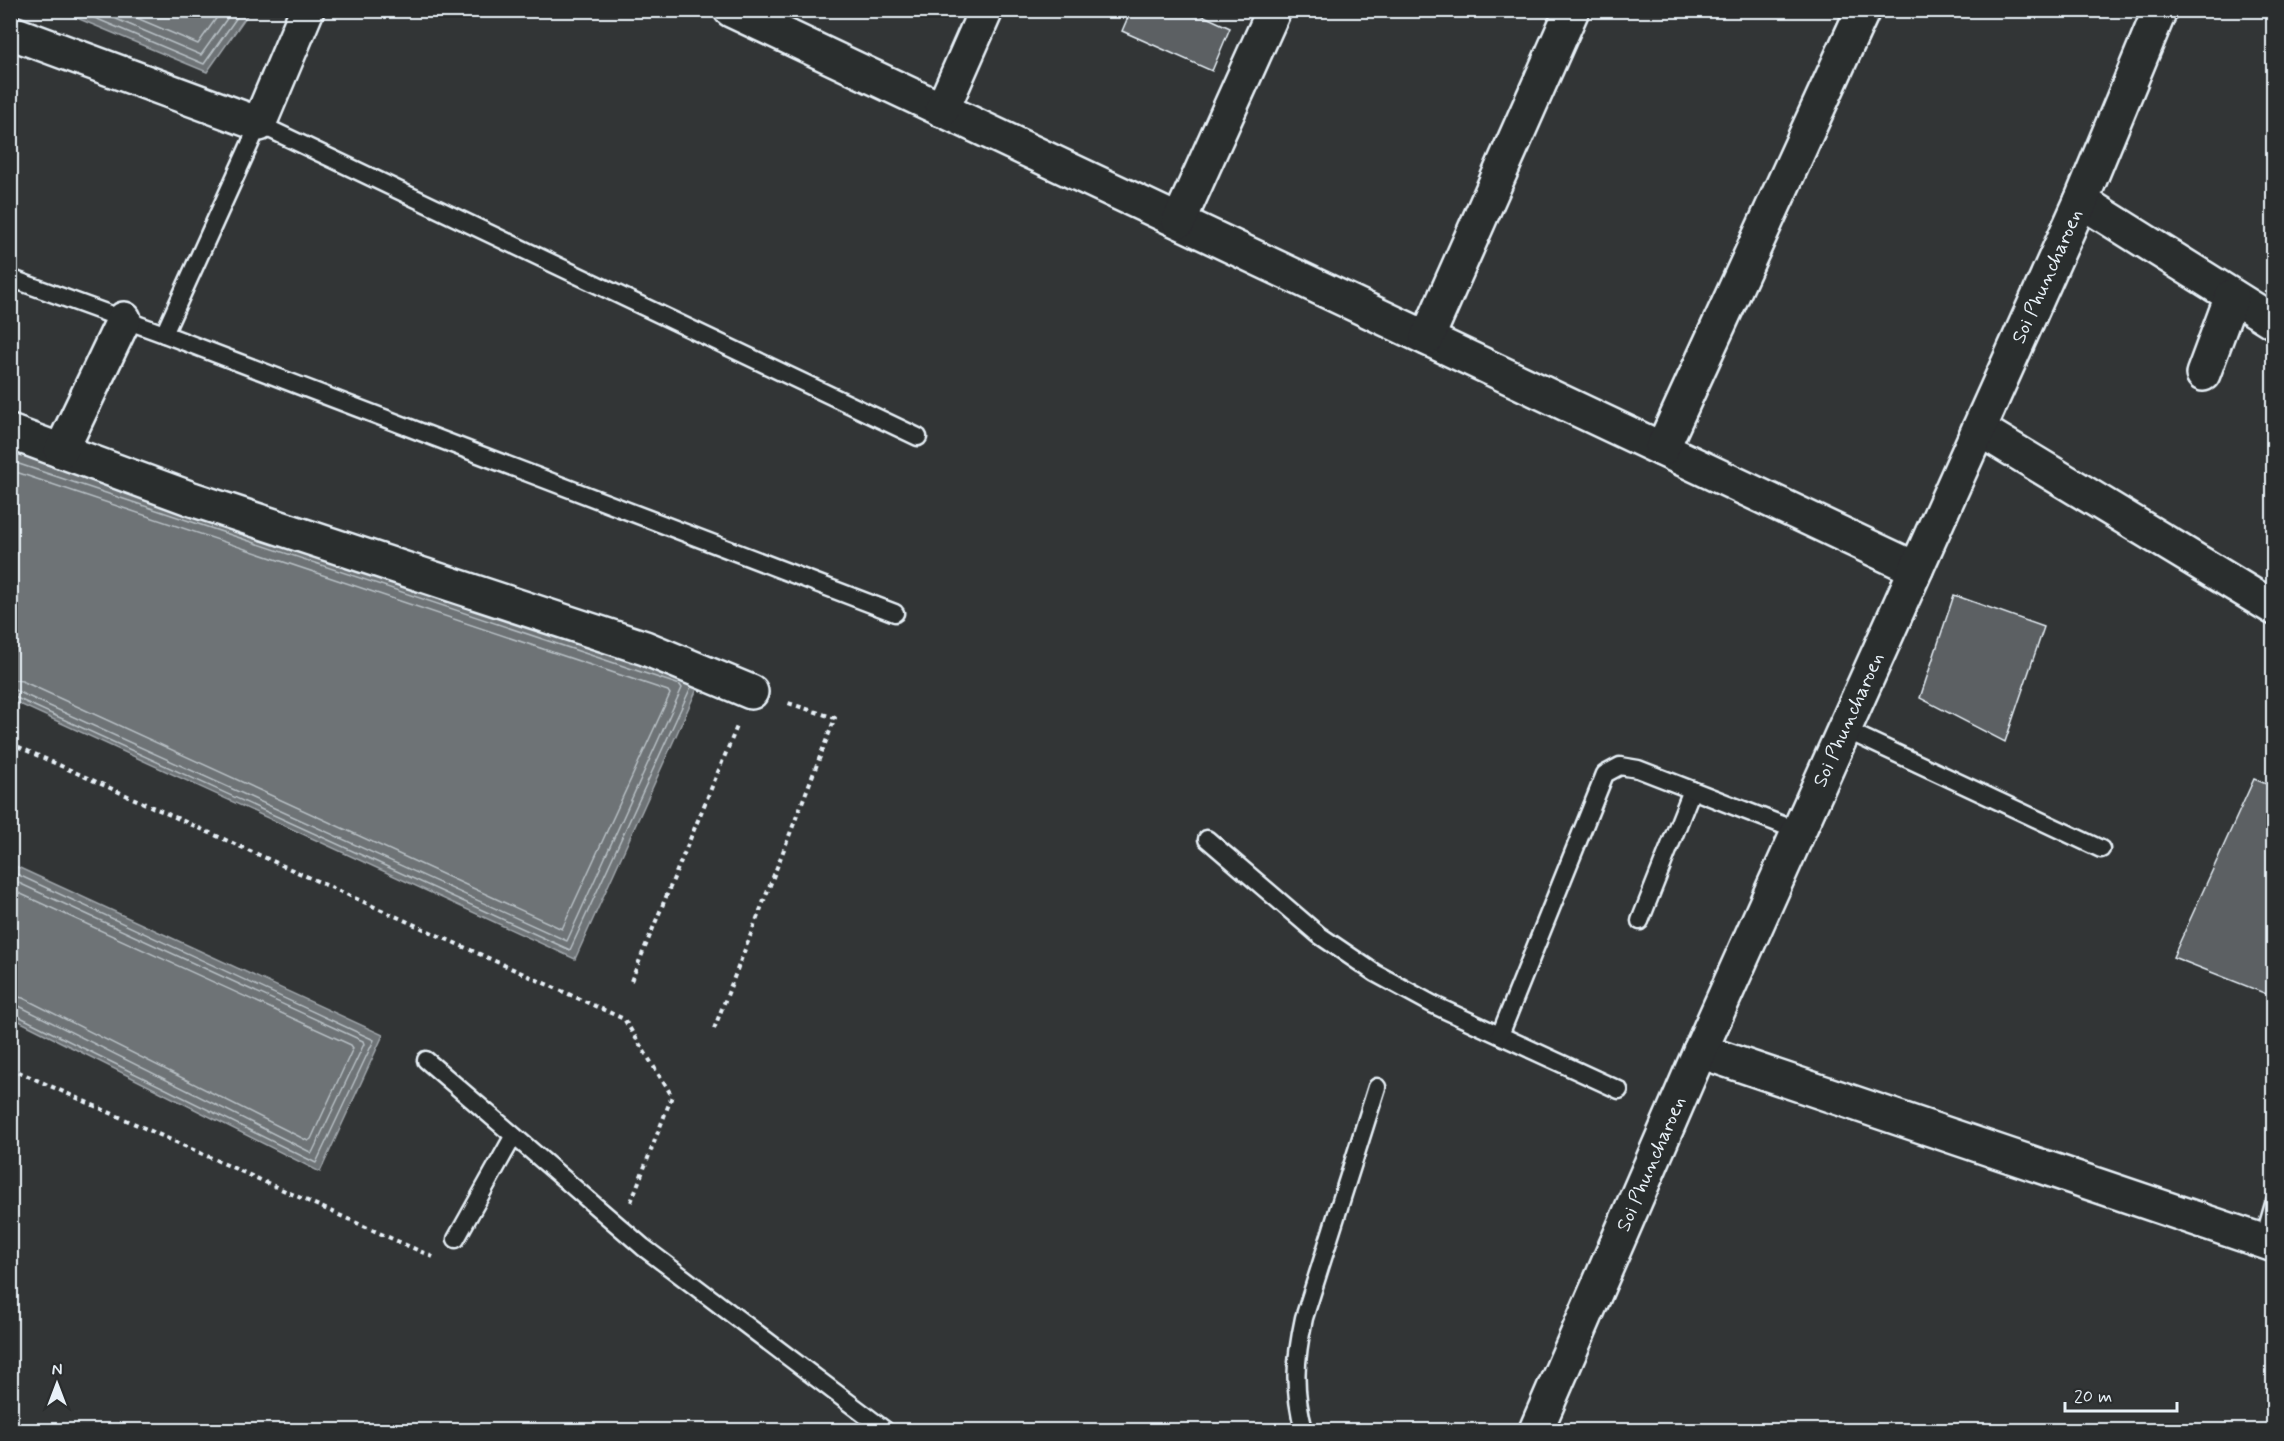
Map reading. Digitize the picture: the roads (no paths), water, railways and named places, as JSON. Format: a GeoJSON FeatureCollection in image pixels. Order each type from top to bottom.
{"type":"FeatureCollection","features":[{"type":"Feature","properties":{"kind":"street"},"geometry":{"type":"LineString","coordinates":[[10,32],[258,124],[307,10]]}},
{"type":"Feature","properties":{"kind":"street"},"geometry":{"type":"LineString","coordinates":[[731,10],[1916,569]]}},
{"type":"Feature","properties":{"kind":"street"},"geometry":{"type":"LineString","coordinates":[[942,110],[986,10]]}},
{"type":"Feature","properties":{"kind":"street"},"geometry":{"type":"LineString","coordinates":[[1179,221],[1274,10]]}},
{"type":"Feature","properties":{"kind":"street"},"geometry":{"type":"LineString","coordinates":[[1427,338],[1572,10]]}},
{"type":"Feature","properties":{"kind":"street"},"geometry":{"type":"LineString","coordinates":[[1662,449],[1863,10]]}},
{"type":"Feature","properties":{"kind":"street","name":"Soi Phuncharoen"},"geometry":{"type":"LineString","coordinates":[[1536,1431],[1700,1051],[2081,201],[2160,10]]}},
{"type":"Feature","properties":{"kind":"street"},"geometry":{"type":"LineString","coordinates":[[2081,201],[2274,322]]}},
{"type":"Feature","properties":{"kind":"street"},"geometry":{"type":"LineString","coordinates":[[2204,374],[2232,296]]}},
{"type":"Feature","properties":{"kind":"street"},"geometry":{"type":"LineString","coordinates":[[61,451],[124,319]]}},
{"type":"Feature","properties":{"kind":"street"},"geometry":{"type":"LineString","coordinates":[[1979,429],[2274,608]]}},
{"type":"Feature","properties":{"kind":"street"},"geometry":{"type":"LineString","coordinates":[[10,432],[192,499],[645,648],[751,692]]}},
{"type":"Feature","properties":{"kind":"street"},"geometry":{"type":"LineString","coordinates":[[1700,1051],[2268,1244]]}},
{"type":"Feature","properties":{"kind":"lane"},"geometry":{"type":"LineString","coordinates":[[164,334],[258,124],[918,437]]}},
{"type":"Feature","properties":{"kind":"lane"},"geometry":{"type":"LineString","coordinates":[[10,278],[164,334],[895,613]]}},
{"type":"Feature","properties":{"kind":"lane"},"geometry":{"type":"LineString","coordinates":[[1844,729],[2101,849]]}},
{"type":"Feature","properties":{"kind":"lane"},"geometry":{"type":"LineString","coordinates":[[1500,1035],[1605,774],[1620,766],[1638,769],[1798,831]]}},
{"type":"Feature","properties":{"kind":"lane"},"geometry":{"type":"LineString","coordinates":[[1640,921],[1692,790]]}},
{"type":"Feature","properties":{"kind":"lane"},"geometry":{"type":"LineString","coordinates":[[1207,839],[1319,935],[1375,973],[1434,1005],[1619,1090]]}},
{"type":"Feature","properties":{"kind":"lane"},"geometry":{"type":"LineString","coordinates":[[426,1060],[621,1228],[885,1431]]}},
{"type":"Feature","properties":{"kind":"lane"},"geometry":{"type":"LineString","coordinates":[[1304,1431],[1296,1400],[1296,1357],[1304,1318],[1377,1086]]}},
{"type":"Feature","properties":{"kind":"lane"},"geometry":{"type":"LineString","coordinates":[[456,1239],[513,1137]]}},
{"type":"Feature","properties":{"kind":"lane"},"geometry":{"type":"LineString","coordinates":[[2268,1244],[2274,1204]]}},
{"type":"Feature","properties":{"kind":"water"},"geometry":{"type":"Polygon","coordinates":[[[250,10],[207,72],[60,11],[250,10]]]}},
{"type":"Feature","properties":{"kind":"water"},"geometry":{"type":"Polygon","coordinates":[[[11,447],[702,678],[575,959],[11,700],[11,447]]]}},
{"type":"Feature","properties":{"kind":"water"},"geometry":{"type":"Polygon","coordinates":[[[11,864],[383,1035],[320,1172],[11,1017],[11,864]]]}}]}
